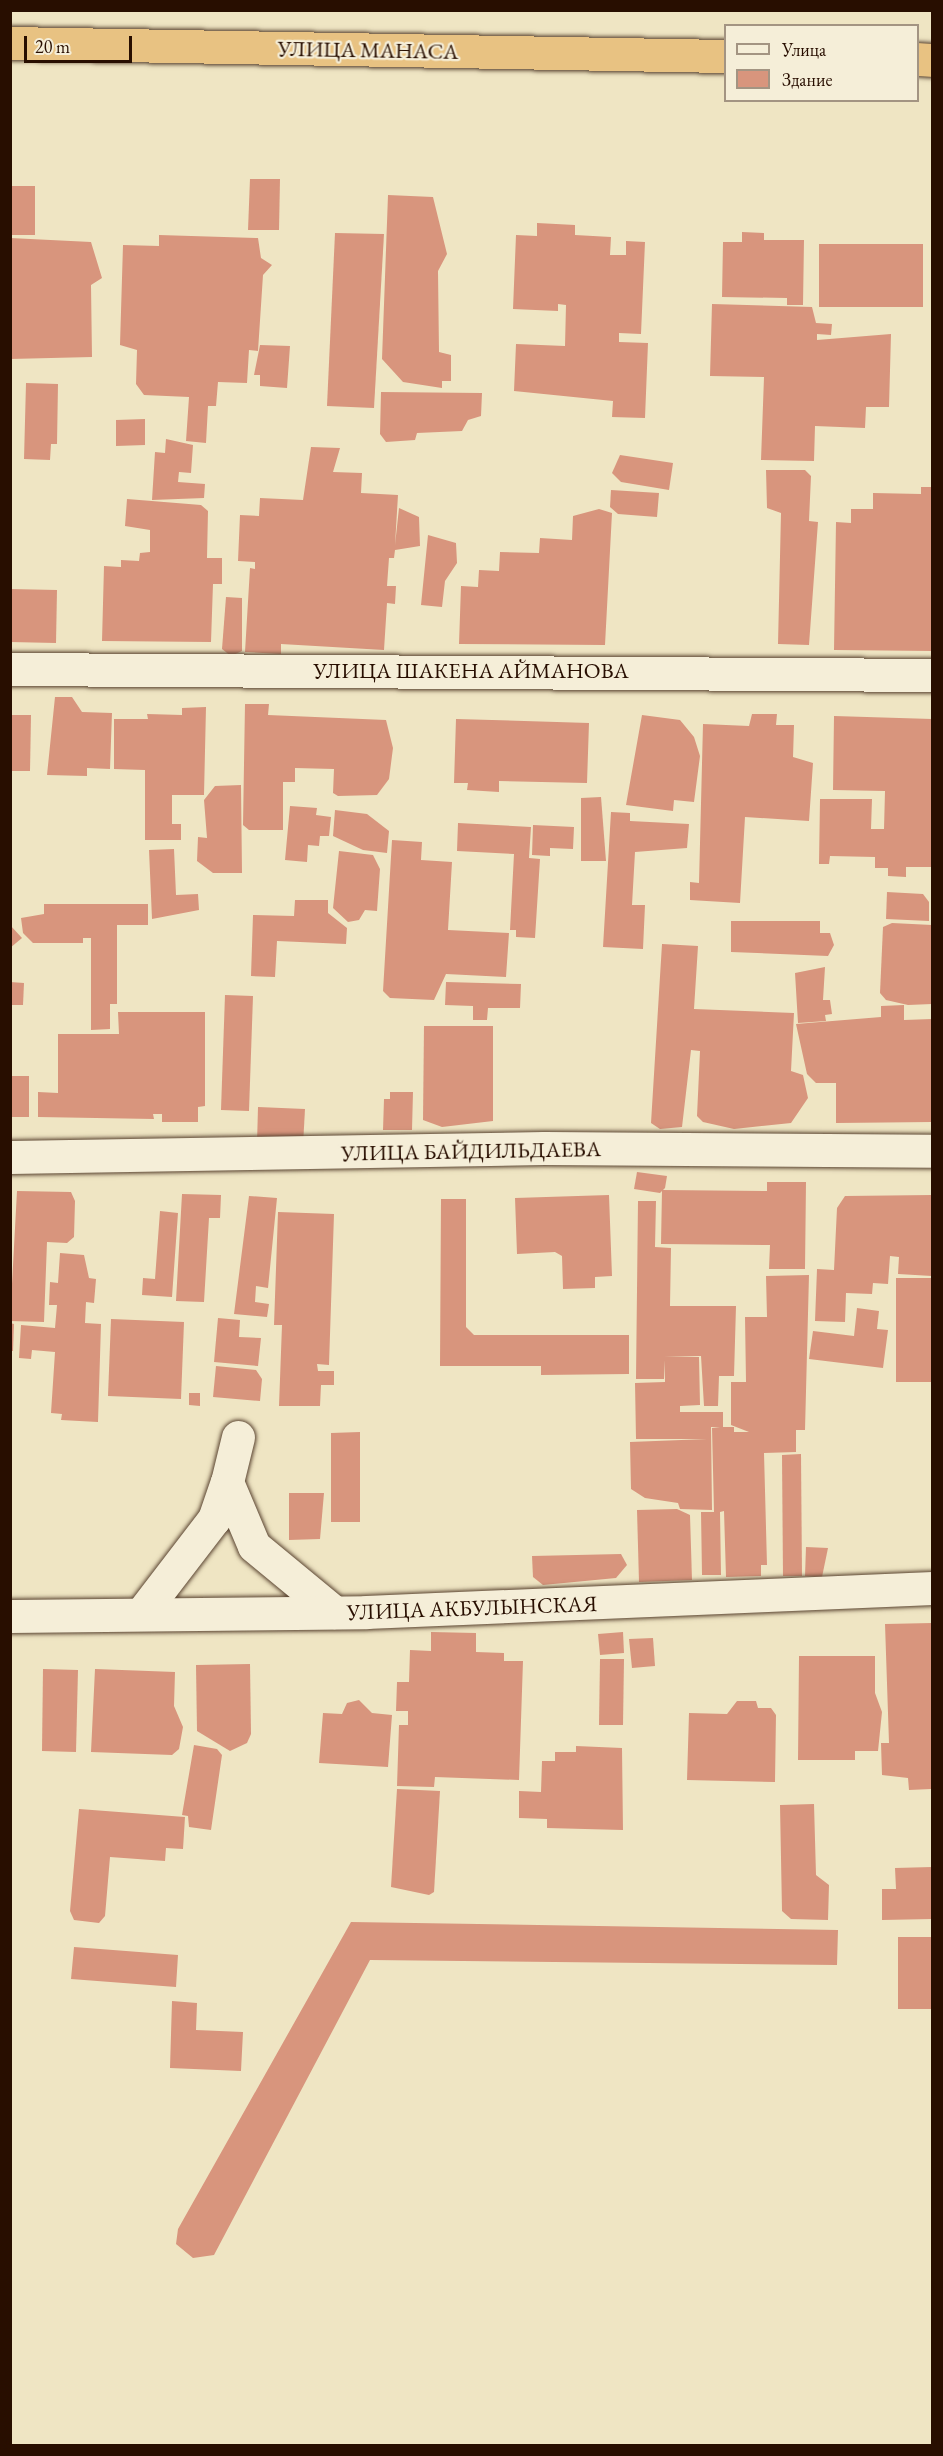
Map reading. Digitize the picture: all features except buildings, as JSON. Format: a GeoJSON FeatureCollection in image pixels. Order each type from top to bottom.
{"type":"FeatureCollection","features":[{"type":"Feature","properties":{"kind":"highway","name":"УЛИЦА МАНАСА"},"geometry":{"type":"LineString","coordinates":[[10,43],[724,56]]}},
{"type":"Feature","properties":{"kind":"street","name":"УЛИЦА ШАКЕНА АЙМАНОВА"},"geometry":{"type":"LineString","coordinates":[[10,669],[933,675]]}},
{"type":"Feature","properties":{"kind":"street","name":"УЛИЦА БАЙДИЛЬДАЕВА"},"geometry":{"type":"LineString","coordinates":[[10,1157],[544,1148],[933,1151]]}},
{"type":"Feature","properties":{"kind":"street"},"geometry":{"type":"LineString","coordinates":[[141,1614],[214,1519],[227,1482],[238,1437]]}},
{"type":"Feature","properties":{"kind":"street"},"geometry":{"type":"LineString","coordinates":[[227,1482],[254,1546],[334,1612]]}},
{"type":"Feature","properties":{"kind":"street","name":"УЛИЦА АКБУЛЫНСКАЯ"},"geometry":{"type":"LineString","coordinates":[[10,1616],[334,1612],[933,1588]]}}]}
